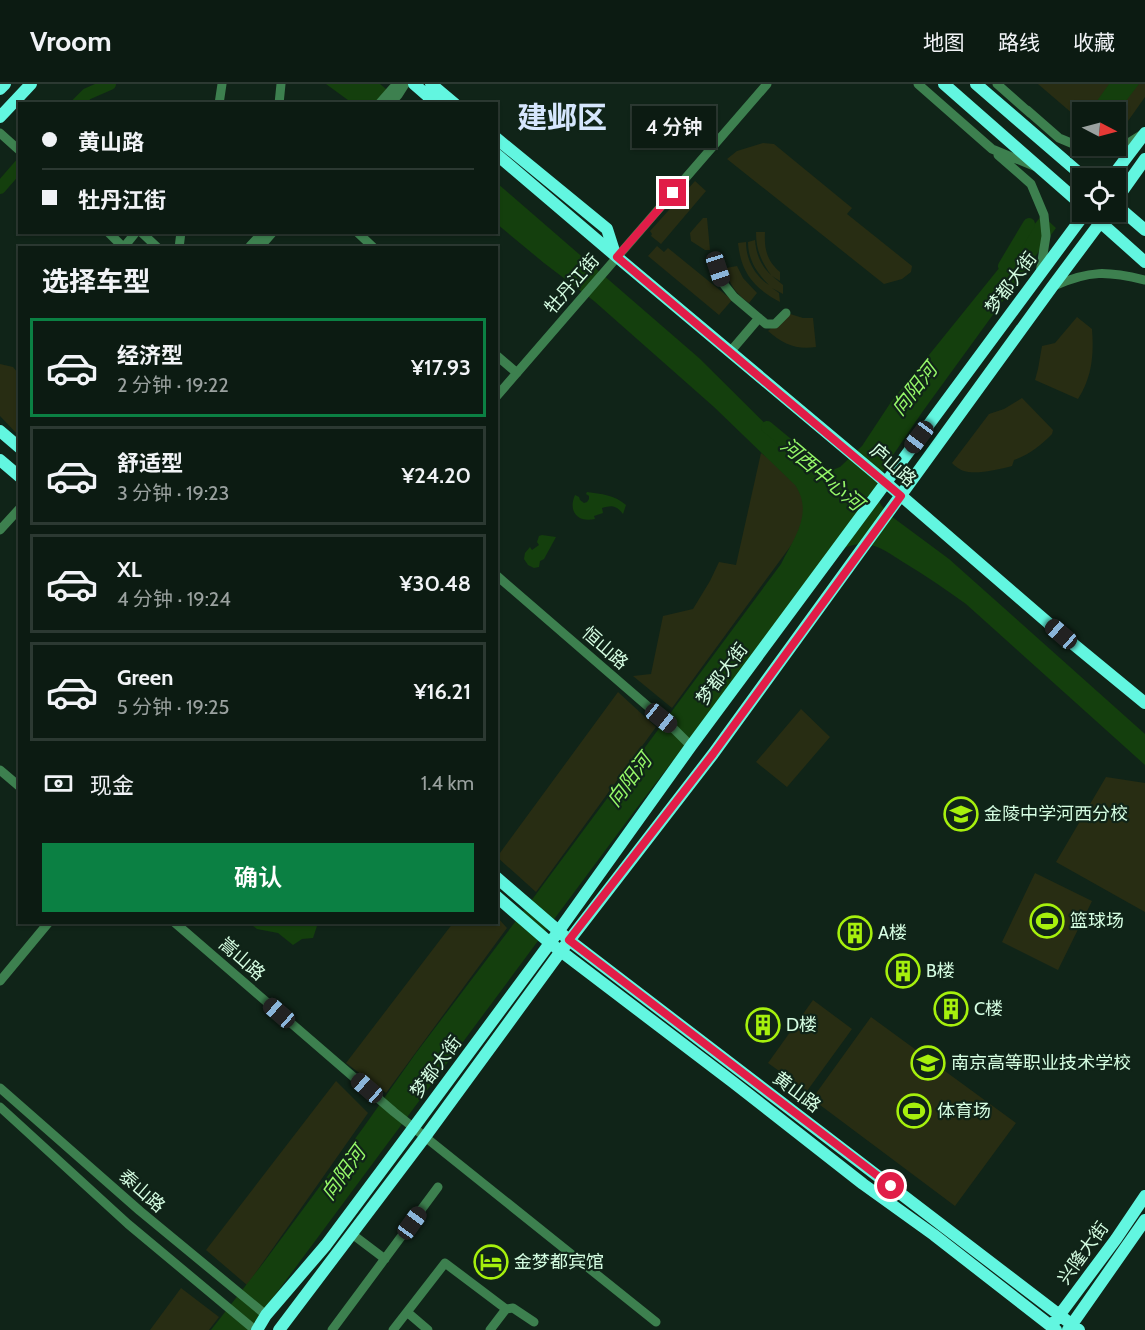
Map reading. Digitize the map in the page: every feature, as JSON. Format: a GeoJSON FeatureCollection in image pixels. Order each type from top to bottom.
{"type":"FeatureCollection","features":[{"type":"Feature","properties":{"kind":"main road"},"geometry":{"type":"LineString","coordinates":[[0,89],[5,84]]}},
{"type":"Feature","properties":{"kind":"main road"},"geometry":{"type":"LineString","coordinates":[[0,117],[31,84]]}},
{"type":"Feature","properties":{"kind":"main road"},"geometry":{"type":"LineString","coordinates":[[414,84],[435,102]]}},
{"type":"Feature","properties":{"kind":"main road"},"geometry":{"type":"LineString","coordinates":[[431,84],[453,102]]}},
{"type":"Feature","properties":{"kind":"main road"},"geometry":{"type":"LineString","coordinates":[[944,84],[1072,196]]}},
{"type":"Feature","properties":{"kind":"main road"},"geometry":{"type":"LineString","coordinates":[[976,84],[1073,168]]}},
{"type":"Feature","properties":{"kind":"main road"},"geometry":{"type":"LineString","coordinates":[[1118,168],[1145,132]]}},
{"type":"Feature","properties":{"kind":"main road","name":"庐山路"},"geometry":{"type":"LineString","coordinates":[[498,140],[607,229],[617,256]]}},
{"type":"Feature","properties":{"kind":"main road","name":"庐山路"},"geometry":{"type":"LineString","coordinates":[[498,156],[876,474],[883,486],[898,499],[1144,702]]}},
{"type":"Feature","properties":{"kind":"main road"},"geometry":{"type":"LineString","coordinates":[[1126,187],[1145,159]]}},
{"type":"Feature","properties":{"kind":"main road"},"geometry":{"type":"LineString","coordinates":[[1126,212],[1145,230]]}},
{"type":"Feature","properties":{"kind":"main road","name":"梦都大街"},"geometry":{"type":"LineString","coordinates":[[256,1330],[266,1315],[326,1245],[414,1127],[550,943],[691,746],[1080,222]]}},
{"type":"Feature","properties":{"kind":"main road","name":"梦都大街"},"geometry":{"type":"LineString","coordinates":[[279,1330],[425,1137],[569,940],[713,754],[1100,222]]}},
{"type":"Feature","properties":{"kind":"main road"},"geometry":{"type":"LineString","coordinates":[[1108,222],[1142,260]]}},
{"type":"Feature","properties":{"kind":"main road"},"geometry":{"type":"LineString","coordinates":[[0,431],[18,446]]}},
{"type":"Feature","properties":{"kind":"main road"},"geometry":{"type":"LineString","coordinates":[[0,460],[18,475]]}},
{"type":"Feature","properties":{"kind":"main road","name":"黄山路"},"geometry":{"type":"LineString","coordinates":[[498,879],[569,940],[1073,1328]]}},
{"type":"Feature","properties":{"kind":"main road","name":"黄山路"},"geometry":{"type":"LineString","coordinates":[[498,899],[550,943],[863,1184],[934,1235],[1052,1329]]}},
{"type":"Feature","properties":{"kind":"main road","name":"兴隆大街"},"geometry":{"type":"LineString","coordinates":[[1052,1329],[1059,1315],[1145,1196]]}},
{"type":"Feature","properties":{"kind":"main road","name":"兴隆大街"},"geometry":{"type":"LineString","coordinates":[[1073,1328],[1145,1220]]}},
{"type":"Feature","properties":{"kind":"street"},"geometry":{"type":"LineString","coordinates":[[219,102],[222,84]]}},
{"type":"Feature","properties":{"kind":"street"},"geometry":{"type":"LineString","coordinates":[[279,102],[281,84]]}},
{"type":"Feature","properties":{"kind":"street"},"geometry":{"type":"LineString","coordinates":[[381,102],[405,84]]}},
{"type":"Feature","properties":{"kind":"street","name":"牡丹江街"},"geometry":{"type":"LineString","coordinates":[[498,395],[767,84]]}},
{"type":"Feature","properties":{"kind":"street"},"geometry":{"type":"LineString","coordinates":[[918,84],[1031,184],[1044,215],[1046,236],[1040,274]]}},
{"type":"Feature","properties":{"kind":"street"},"geometry":{"type":"LineString","coordinates":[[996,84],[1059,138],[1090,151],[1122,147],[1145,132]]}},
{"type":"Feature","properties":{"kind":"street"},"geometry":{"type":"LineString","coordinates":[[1027,110],[1040,125],[1059,156]]}},
{"type":"Feature","properties":{"kind":"street"},"geometry":{"type":"LineString","coordinates":[[0,133],[18,150]]}},
{"type":"Feature","properties":{"kind":"street"},"geometry":{"type":"LineString","coordinates":[[992,149],[1043,170]]}},
{"type":"Feature","properties":{"kind":"street"},"geometry":{"type":"LineString","coordinates":[[110,234],[123,246]]}},
{"type":"Feature","properties":{"kind":"street"},"geometry":{"type":"LineString","coordinates":[[125,246],[134,234]]}},
{"type":"Feature","properties":{"kind":"street"},"geometry":{"type":"LineString","coordinates":[[143,234],[156,246]]}},
{"type":"Feature","properties":{"kind":"street"},"geometry":{"type":"LineString","coordinates":[[250,246],[261,234]]}},
{"type":"Feature","properties":{"kind":"street"},"geometry":{"type":"LineString","coordinates":[[261,246],[271,234]]}},
{"type":"Feature","properties":{"kind":"street"},"geometry":{"type":"LineString","coordinates":[[359,234],[372,246]]}},
{"type":"Feature","properties":{"kind":"street"},"geometry":{"type":"LineString","coordinates":[[1052,287],[1073,278],[1094,273],[1117,274],[1145,281],[1142,260]]}},
{"type":"Feature","properties":{"kind":"street"},"geometry":{"type":"LineString","coordinates":[[718,269],[722,282],[734,297],[766,324],[775,324],[786,313]]}},
{"type":"Feature","properties":{"kind":"street"},"geometry":{"type":"LineString","coordinates":[[730,352],[759,318]]}},
{"type":"Feature","properties":{"kind":"street"},"geometry":{"type":"LineString","coordinates":[[498,357],[517,373]]}},
{"type":"Feature","properties":{"kind":"street"},"geometry":{"type":"LineString","coordinates":[[0,530],[18,510]]}},
{"type":"Feature","properties":{"kind":"street","name":"恒山路"},"geometry":{"type":"LineString","coordinates":[[498,577],[691,746]]}},
{"type":"Feature","properties":{"kind":"street"},"geometry":{"type":"LineString","coordinates":[[0,770],[18,786]]}},
{"type":"Feature","properties":{"kind":"street"},"geometry":{"type":"LineString","coordinates":[[0,981],[47,924]]}},
{"type":"Feature","properties":{"kind":"street","name":"嵩山路"},"geometry":{"type":"LineString","coordinates":[[176,924],[384,1104],[656,1322]]}},
{"type":"Feature","properties":{"kind":"street","name":"泰山路"},"geometry":{"type":"LineString","coordinates":[[0,1088],[140,1211],[234,1291],[266,1315]]}},
{"type":"Feature","properties":{"kind":"street","name":"泰山路"},"geometry":{"type":"LineString","coordinates":[[0,1107],[128,1224],[256,1330]]}},
{"type":"Feature","properties":{"kind":"street"},"geometry":{"type":"LineString","coordinates":[[332,1330],[438,1187]]}},
{"type":"Feature","properties":{"kind":"street"},"geometry":{"type":"LineString","coordinates":[[352,1234],[385,1259]]}},
{"type":"Feature","properties":{"kind":"street"},"geometry":{"type":"LineString","coordinates":[[393,1330],[445,1263],[506,1309]]}},
{"type":"Feature","properties":{"kind":"street"},"geometry":{"type":"LineString","coordinates":[[490,1330],[506,1309],[513,1308],[534,1322]]}},
{"type":"Feature","properties":{"kind":"street"},"geometry":{"type":"LineString","coordinates":[[407,1312],[428,1330]]}},
{"type":"Feature","properties":{"kind":"shaded area"},"geometry":{"type":"Polygon","coordinates":[[[1038,84],[1145,84],[1145,97],[1128,121],[1126,122],[1126,102],[1072,102],[1072,113],[1038,84]]]}},
{"type":"Feature","properties":{"kind":"shaded area"},"geometry":{"type":"Polygon","coordinates":[[[763,143],[774,144],[852,208],[847,214],[912,266],[911,272],[902,279],[884,284],[727,159],[737,151],[763,143]]]}},
{"type":"Feature","properties":{"kind":"shaded area"},"geometry":{"type":"Polygon","coordinates":[[[695,181],[706,191],[661,244],[651,236],[650,231],[695,181]]]}},
{"type":"Feature","properties":{"kind":"shaded area"},"geometry":{"type":"Polygon","coordinates":[[[703,218],[707,218],[710,250],[705,250],[691,241],[690,233],[703,218]]]}},
{"type":"Feature","properties":{"kind":"shaded area"},"geometry":{"type":"Polygon","coordinates":[[[756,232],[765,232],[767,254],[772,264],[780,272],[780,281],[772,276],[783,285],[783,294],[772,288],[779,293],[780,302],[750,279],[742,263],[738,243],[746,242],[747,254],[752,266],[769,285],[751,260],[748,242],[755,240],[764,268],[771,275],[760,255],[756,232]]]}},
{"type":"Feature","properties":{"kind":"shaded area"},"geometry":{"type":"Polygon","coordinates":[[[657,246],[664,252],[668,248],[732,300],[719,315],[648,256],[657,246]]]}},
{"type":"Feature","properties":{"kind":"shaded area"},"geometry":{"type":"Polygon","coordinates":[[[737,266],[743,278],[757,293],[749,303],[740,296],[729,279],[726,268],[737,266]]]}},
{"type":"Feature","properties":{"kind":"shaded area"},"geometry":{"type":"Polygon","coordinates":[[[787,313],[803,318],[813,318],[816,347],[802,348],[790,345],[768,331],[787,313]]]}},
{"type":"Feature","properties":{"kind":"shaded area"},"geometry":{"type":"Polygon","coordinates":[[[1077,317],[1092,329],[1093,339],[1089,374],[1078,399],[1035,380],[1042,346],[1055,343],[1077,317]]]}},
{"type":"Feature","properties":{"kind":"shaded area"},"geometry":{"type":"Polygon","coordinates":[[[0,364],[13,367],[18,373],[18,435],[0,416],[0,364]]]}},
{"type":"Feature","properties":{"kind":"shaded area"},"geometry":{"type":"Polygon","coordinates":[[[1022,398],[1053,430],[1048,438],[1030,452],[1014,460],[1012,466],[969,472],[961,470],[952,463],[989,414],[1004,409],[1022,398]]]}},
{"type":"Feature","properties":{"kind":"shaded area"},"geometry":{"type":"Polygon","coordinates":[[[761,453],[814,489],[817,510],[672,708],[633,676],[651,674],[663,616],[693,609],[719,562],[736,565],[761,453]]]}},
{"type":"Feature","properties":{"kind":"shaded area"},"geometry":{"type":"Polygon","coordinates":[[[618,692],[656,727],[536,892],[498,856],[618,692]]]}},
{"type":"Feature","properties":{"kind":"shaded area"},"geometry":{"type":"Polygon","coordinates":[[[801,709],[830,737],[787,787],[756,762],[801,709]]]}},
{"type":"Feature","properties":{"kind":"shaded area"},"geometry":{"type":"Polygon","coordinates":[[[1106,777],[1145,783],[1145,912],[1056,862],[1106,777]]]}},
{"type":"Feature","properties":{"kind":"shaded area","name":"篮球场"},"geometry":{"type":"Polygon","coordinates":[[[1035,873],[1092,901],[1058,970],[1002,942],[1035,873]]]}},
{"type":"Feature","properties":{"kind":"shaded area"},"geometry":{"type":"Polygon","coordinates":[[[865,916],[869,946],[849,949],[845,919],[865,916]]]}},
{"type":"Feature","properties":{"kind":"shaded area"},"geometry":{"type":"Polygon","coordinates":[[[498,918],[507,928],[386,1093],[346,1063],[452,924],[498,924],[498,918]]]}},
{"type":"Feature","properties":{"kind":"shaded area"},"geometry":{"type":"Polygon","coordinates":[[[911,954],[916,985],[896,988],[892,957],[911,954]]]}},
{"type":"Feature","properties":{"kind":"shaded area"},"geometry":{"type":"Polygon","coordinates":[[[959,993],[963,1022],[946,1025],[942,996],[959,993]]]}},
{"type":"Feature","properties":{"kind":"shaded area"},"geometry":{"type":"Polygon","coordinates":[[[813,1000],[852,1029],[807,1091],[768,1063],[813,1000]]]}},
{"type":"Feature","properties":{"kind":"shaded area","name":"体育场"},"geometry":{"type":"Polygon","coordinates":[[[871,1017],[1016,1123],[955,1206],[812,1099],[871,1017]]]}},
{"type":"Feature","properties":{"kind":"shaded area"},"geometry":{"type":"Polygon","coordinates":[[[336,1081],[368,1113],[247,1285],[206,1250],[336,1081]]]}},
{"type":"Feature","properties":{"kind":"shaded area"},"geometry":{"type":"Polygon","coordinates":[[[181,1288],[219,1317],[209,1330],[150,1330],[181,1288]]]}},
{"type":"Feature","properties":{"kind":"water"},"geometry":{"type":"Polygon","coordinates":[[[326,84],[380,84],[402,102],[351,102],[326,84]]]}},
{"type":"Feature","properties":{"kind":"water"},"geometry":{"type":"Polygon","coordinates":[[[1109,84],[1139,84],[1125,102],[1096,102],[1109,84]]]}},
{"type":"Feature","properties":{"kind":"water"},"geometry":{"type":"Polygon","coordinates":[[[498,184],[699,358],[803,461],[816,469],[830,471],[840,467],[862,446],[891,402],[1042,215],[1056,228],[887,464],[877,483],[876,493],[881,505],[891,516],[949,559],[1145,734],[1145,765],[966,604],[943,588],[890,553],[875,546],[855,545],[835,553],[827,559],[636,809],[249,1330],[211,1330],[264,1262],[416,1053],[781,564],[800,525],[803,506],[795,485],[714,407],[594,301],[498,225],[498,184]]]}},
{"type":"Feature","properties":{"kind":"water"},"geometry":{"type":"Polygon","coordinates":[[[587,492],[608,496],[622,502],[626,505],[623,514],[616,507],[609,506],[602,508],[603,513],[594,516],[595,519],[579,517],[574,511],[573,501],[575,495],[584,503],[587,502],[589,496],[587,492]]]}},
{"type":"Feature","properties":{"kind":"water"},"geometry":{"type":"Polygon","coordinates":[[[539,536],[556,537],[544,559],[540,561],[539,567],[534,568],[524,559],[525,553],[530,547],[532,550],[539,545],[537,542],[539,536]]]}},
{"type":"Feature","properties":{"kind":"water"},"geometry":{"type":"Polygon","coordinates":[[[250,924],[318,924],[313,938],[302,939],[293,945],[278,933],[257,929],[250,924]]]}},
{"type":"Feature","properties":{"kind":"waterway","name":"向阳河"},"geometry":{"type":"LineString","coordinates":[[79,102],[87,94],[110,84]]}},
{"type":"Feature","properties":{"kind":"waterway","name":"向阳河"},"geometry":{"type":"LineString","coordinates":[[0,188],[18,167]]}},
{"type":"Feature","properties":{"kind":"waterway","name":"向阳河"},"geometry":{"type":"LineString","coordinates":[[1004,266],[1029,224]]}},
{"type":"Feature","properties":{"kind":"waterway","name":"河西中心河"},"geometry":{"type":"LineString","coordinates":[[767,427],[830,479]]}},
{"type":"Feature","properties":{"kind":"place","name":"金陵中学河西分校"},"geometry":{"type":"Point","coordinates":[961,814]}},
{"type":"Feature","properties":{"kind":"place","name":"篮球场"},"geometry":{"type":"Point","coordinates":[1047,921]}},
{"type":"Feature","properties":{"kind":"place","name":"A楼"},"geometry":{"type":"Point","coordinates":[855,933]}},
{"type":"Feature","properties":{"kind":"place","name":"B楼"},"geometry":{"type":"Point","coordinates":[903,971]}},
{"type":"Feature","properties":{"kind":"place","name":"C楼"},"geometry":{"type":"Point","coordinates":[951,1009]}},
{"type":"Feature","properties":{"kind":"place","name":"D楼"},"geometry":{"type":"Point","coordinates":[763,1025]}},
{"type":"Feature","properties":{"kind":"place","name":"南京高等职业技术学校"},"geometry":{"type":"Point","coordinates":[928,1063]}},
{"type":"Feature","properties":{"kind":"place","name":"体育场"},"geometry":{"type":"Point","coordinates":[914,1111]}},
{"type":"Feature","properties":{"kind":"place","name":"金梦都宾馆"},"geometry":{"type":"Point","coordinates":[491,1262]}},
{"type":"Feature","properties":{"kind":"district","name":"建邺区"},"geometry":{"type":"Point","coordinates":[562,117]}},
{"type":"Feature","properties":{"kind":"route"},"geometry":{"type":"LineString","coordinates":[[673,193],[617,257],[901,496],[713,754],[569,940],[891,1186]]}}]}
